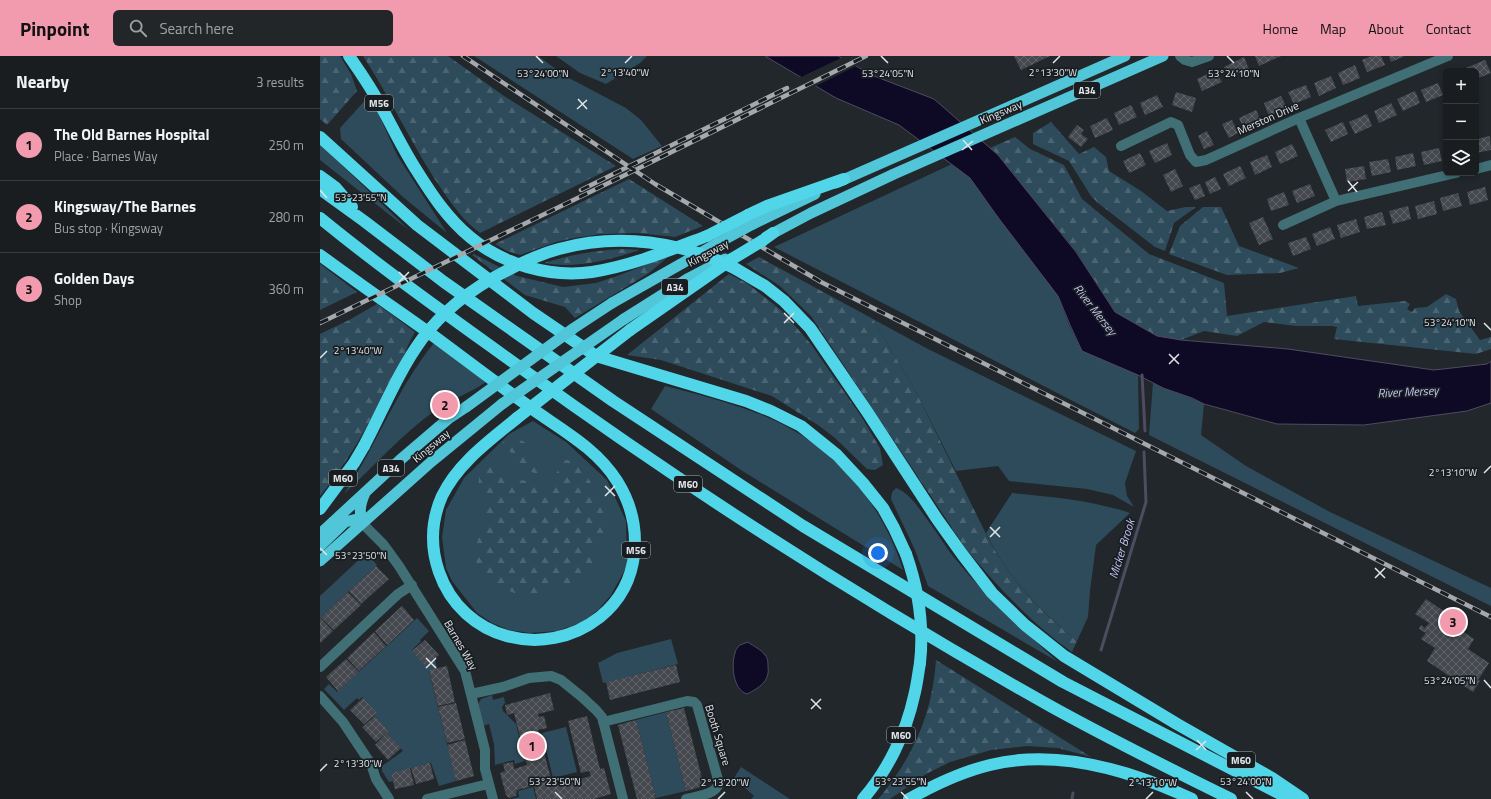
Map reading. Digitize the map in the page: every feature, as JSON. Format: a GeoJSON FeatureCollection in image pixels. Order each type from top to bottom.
{"type":"FeatureCollection","features":[{"type":"Feature","properties":{"kind":"highway","name":"M56"},"geometry":{"type":"LineString","coordinates":[[349,56],[383,109],[415,169],[440,206],[470,238],[509,261],[531,268],[555,272],[571,274],[592,272],[625,265],[750,220]]}},
{"type":"Feature","properties":{"kind":"highway","name":"Kingsway"},"geometry":{"type":"LineString","coordinates":[[844,179],[1005,110],[1125,56]]}},
{"type":"Feature","properties":{"kind":"highway","name":"Kingsway"},"geometry":{"type":"LineString","coordinates":[[773,233],[894,174],[1011,121],[1081,93],[1163,56]]}},
{"type":"Feature","properties":{"kind":"highway","name":"M60"},"geometry":{"type":"LineString","coordinates":[[320,137],[417,225],[533,313],[596,356],[746,401],[771,410],[801,426],[837,455],[863,483],[883,508],[906,554],[918,601],[922,648],[911,709],[899,740],[879,779],[863,799]]}},
{"type":"Feature","properties":{"kind":"highway","name":"M60"},"geometry":{"type":"LineString","coordinates":[[320,176],[335,187],[364,221]]}},
{"type":"Feature","properties":{"kind":"highway"},"geometry":{"type":"LineString","coordinates":[[750,220],[767,206],[844,179]]}},
{"type":"Feature","properties":{"kind":"highway","name":"M60"},"geometry":{"type":"LineString","coordinates":[[320,190],[364,221],[444,282],[606,396],[803,526],[1063,682],[1290,799]]}},
{"type":"Feature","properties":{"kind":"highway","name":"M60"},"geometry":{"type":"LineString","coordinates":[[320,218],[425,300],[597,423],[787,549],[910,624],[1052,706],[1140,754],[1230,799]]}},
{"type":"Feature","properties":{"kind":"highway","name":"Kingsway"},"geometry":{"type":"LineString","coordinates":[[320,534],[367,490],[448,419],[574,328],[612,303],[718,243],[750,220]]}},
{"type":"Feature","properties":{"kind":"highway"},"geometry":{"type":"LineString","coordinates":[[320,221],[342,236]]}},
{"type":"Feature","properties":{"kind":"highway"},"geometry":{"type":"LineString","coordinates":[[730,258],[773,233]]}},
{"type":"Feature","properties":{"kind":"highway","name":"M60"},"geometry":{"type":"LineString","coordinates":[[320,509],[354,463],[411,356],[423,339],[462,299],[496,276],[518,265],[558,249],[594,242],[612,241],[643,242],[684,249],[719,260],[760,283],[784,301],[810,328],[937,519],[962,554],[992,593],[1025,625],[1064,656],[1177,724],[1272,778],[1303,799]]}},
{"type":"Feature","properties":{"kind":"highway","name":"M56"},"geometry":{"type":"LineString","coordinates":[[320,255],[537,413],[579,441],[602,462],[617,481],[629,503],[635,531],[636,550],[630,573],[614,602],[600,616],[581,629],[562,637],[543,640],[522,639],[503,635],[483,627],[464,612],[452,598],[436,564],[433,551],[433,529],[441,498],[462,466],[506,426],[517,418],[630,330],[730,258]]}},
{"type":"Feature","properties":{"kind":"highway","name":"Kingsway"},"geometry":{"type":"LineString","coordinates":[[320,561],[431,462],[502,404],[624,319],[689,278],[730,258]]}},
{"type":"Feature","properties":{"kind":"highway"},"geometry":{"type":"LineString","coordinates":[[362,523],[359,512],[360,505],[367,490]]}},
{"type":"Feature","properties":{"kind":"highway"},"geometry":{"type":"LineString","coordinates":[[320,546],[345,522],[357,519],[362,523]]}},
{"type":"Feature","properties":{"kind":"highway"},"geometry":{"type":"LineString","coordinates":[[909,799],[948,779],[989,765],[1006,762],[1049,760],[1086,763],[1127,773],[1192,799]]}},
{"type":"Feature","properties":{"kind":"street"},"geometry":{"type":"LineString","coordinates":[[1180,56],[1185,60],[1192,62],[1210,56]]}},
{"type":"Feature","properties":{"kind":"street","name":"Merston Drive"},"geometry":{"type":"LineString","coordinates":[[1121,146],[1171,122],[1178,125],[1190,155],[1196,162],[1206,160],[1299,118],[1448,56]]}},
{"type":"Feature","properties":{"kind":"street"},"geometry":{"type":"LineString","coordinates":[[1299,118],[1336,202]]}},
{"type":"Feature","properties":{"kind":"street"},"geometry":{"type":"LineString","coordinates":[[1479,167],[1491,165]]}},
{"type":"Feature","properties":{"kind":"street"},"geometry":{"type":"LineString","coordinates":[[1283,225],[1336,202],[1444,176]]}},
{"type":"Feature","properties":{"kind":"street","name":"Barnes Way"},"geometry":{"type":"LineString","coordinates":[[362,523],[383,544],[412,585],[462,666],[471,694],[485,750],[485,769],[492,799]]}},
{"type":"Feature","properties":{"kind":"street"},"geometry":{"type":"LineString","coordinates":[[320,667],[398,594],[412,585]]}},
{"type":"Feature","properties":{"kind":"street"},"geometry":{"type":"LineString","coordinates":[[471,694],[503,687],[529,678],[551,676],[561,680],[596,710],[603,722],[623,799]]}},
{"type":"Feature","properties":{"kind":"street"},"geometry":{"type":"LineString","coordinates":[[320,696],[338,715],[345,725],[371,764],[376,779],[389,799]]}},
{"type":"Feature","properties":{"kind":"street","name":"Booth Square"},"geometry":{"type":"LineString","coordinates":[[603,722],[687,701],[694,702],[697,705],[719,783],[717,788],[713,791],[686,799]]}},
{"type":"Feature","properties":{"kind":"street"},"geometry":{"type":"LineString","coordinates":[[428,799],[488,784]]}},
{"type":"Feature","properties":{"kind":"green space"},"geometry":{"type":"Polygon","coordinates":[[[320,56],[340,56],[351,74],[357,91],[327,125],[320,119],[320,56]]]}},
{"type":"Feature","properties":{"kind":"green space"},"geometry":{"type":"Polygon","coordinates":[[[363,56],[448,56],[504,96],[616,166],[480,233],[462,217],[446,196],[421,157],[363,56]]]}},
{"type":"Feature","properties":{"kind":"green space"},"geometry":{"type":"Polygon","coordinates":[[[474,56],[538,56],[567,77],[626,108],[641,120],[662,146],[633,159],[474,56]]]}},
{"type":"Feature","properties":{"kind":"green space"},"geometry":{"type":"Polygon","coordinates":[[[556,56],[647,56],[640,63],[606,84],[580,73],[556,56]]]}},
{"type":"Feature","properties":{"kind":"green space"},"geometry":{"type":"Polygon","coordinates":[[[370,95],[397,155],[447,233],[403,197],[341,139],[340,128],[370,95]]]}},
{"type":"Feature","properties":{"kind":"green space"},"geometry":{"type":"Polygon","coordinates":[[[1051,122],[1079,154],[1094,147],[1106,157],[1109,171],[1141,191],[1167,211],[1186,207],[1196,207],[1174,223],[1165,251],[1155,247],[1098,203],[1091,196],[1069,161],[1033,144],[1033,133],[1051,122]]]}},
{"type":"Feature","properties":{"kind":"green space"},"geometry":{"type":"Polygon","coordinates":[[[1015,137],[1030,149],[1064,165],[1082,199],[1149,254],[1224,283],[1227,316],[1356,296],[1358,306],[1405,301],[1410,304],[1407,309],[1412,312],[1415,308],[1427,307],[1446,294],[1456,299],[1459,311],[1480,340],[1491,337],[1491,349],[1476,354],[1334,339],[1337,327],[1296,326],[1264,322],[1237,336],[1204,331],[1181,340],[1157,336],[1115,312],[1076,251],[998,155],[990,148],[1015,137]]]}},
{"type":"Feature","properties":{"kind":"green space"},"geometry":{"type":"Polygon","coordinates":[[[320,144],[410,231],[320,160],[320,144]]]}},
{"type":"Feature","properties":{"kind":"green space"},"geometry":{"type":"Polygon","coordinates":[[[952,164],[970,178],[1058,296],[1069,325],[1082,351],[1138,375],[1139,429],[1135,433],[774,247],[952,164]]]}},
{"type":"Feature","properties":{"kind":"green space"},"geometry":{"type":"Polygon","coordinates":[[[629,179],[703,226],[675,237],[638,233],[601,234],[574,238],[556,242],[520,255],[507,251],[495,244],[629,179]]]}},
{"type":"Feature","properties":{"kind":"green space"},"geometry":{"type":"Polygon","coordinates":[[[1203,207],[1221,207],[1239,246],[1299,268],[1280,273],[1227,275],[1169,254],[1180,226],[1203,207]]]}},
{"type":"Feature","properties":{"kind":"green space"},"geometry":{"type":"Polygon","coordinates":[[[624,249],[640,250],[605,260],[581,264],[556,265],[544,263],[583,253],[624,249]]]}},
{"type":"Feature","properties":{"kind":"green space"},"geometry":{"type":"Polygon","coordinates":[[[474,254],[517,276],[563,287],[596,283],[669,256],[649,273],[575,318],[565,307],[525,295],[472,255],[474,254]]]}},
{"type":"Feature","properties":{"kind":"green space"},"geometry":{"type":"Polygon","coordinates":[[[759,257],[873,319],[916,392],[990,542],[1018,584],[1040,608],[1077,641],[1072,652],[1029,617],[990,577],[966,549],[811,316],[780,286],[746,264],[759,257]]]}},
{"type":"Feature","properties":{"kind":"green space"},"geometry":{"type":"Polygon","coordinates":[[[320,264],[357,292],[320,310],[320,264]]]}},
{"type":"Feature","properties":{"kind":"green space"},"geometry":{"type":"Polygon","coordinates":[[[729,274],[748,284],[782,311],[810,343],[861,416],[880,448],[883,465],[875,470],[867,469],[835,438],[818,425],[772,396],[661,360],[627,355],[729,274]]]}},
{"type":"Feature","properties":{"kind":"green space"},"geometry":{"type":"Polygon","coordinates":[[[377,304],[415,332],[398,368],[353,450],[343,466],[320,496],[320,334],[377,304]]]}},
{"type":"Feature","properties":{"kind":"green space"},"geometry":{"type":"Polygon","coordinates":[[[873,319],[928,349],[1136,451],[1125,483],[1127,496],[1134,507],[1113,495],[1087,489],[1009,481],[998,466],[956,471],[916,392],[873,319]]]}},
{"type":"Feature","properties":{"kind":"green space"},"geometry":{"type":"Polygon","coordinates":[[[434,343],[486,382],[442,406],[424,419],[344,494],[367,456],[409,379],[434,343]]]}},
{"type":"Feature","properties":{"kind":"green space"},"geometry":{"type":"Polygon","coordinates":[[[1153,383],[1204,404],[1201,435],[1246,466],[1330,512],[1491,588],[1491,606],[1149,435],[1153,383]]]}},
{"type":"Feature","properties":{"kind":"green space"},"geometry":{"type":"Polygon","coordinates":[[[665,386],[714,399],[762,415],[787,427],[810,441],[831,458],[850,477],[867,498],[882,520],[894,545],[903,570],[744,472],[651,409],[665,386]]]}},
{"type":"Feature","properties":{"kind":"green space"},"geometry":{"type":"Polygon","coordinates":[[[533,421],[566,442],[607,480],[626,521],[627,566],[611,595],[599,609],[583,622],[557,631],[530,633],[509,630],[492,623],[477,613],[452,581],[446,568],[442,537],[446,510],[464,478],[509,434],[533,421]]]}},
{"type":"Feature","properties":{"kind":"green space"},"geometry":{"type":"Polygon","coordinates":[[[513,436],[528,444],[529,452],[542,471],[536,474],[521,467],[518,460],[502,443],[513,436]]]}},
{"type":"Feature","properties":{"kind":"green space"},"geometry":{"type":"Polygon","coordinates":[[[565,460],[574,461],[585,473],[599,497],[604,514],[605,526],[591,566],[585,575],[579,580],[551,588],[532,596],[515,593],[492,583],[481,573],[476,560],[475,552],[486,508],[479,489],[479,477],[493,465],[504,478],[510,492],[512,480],[547,484],[565,460]]]}},
{"type":"Feature","properties":{"kind":"green space"},"geometry":{"type":"Polygon","coordinates":[[[896,488],[901,490],[914,502],[950,553],[981,589],[1058,662],[928,586],[915,550],[891,499],[892,492],[896,488]]]}},
{"type":"Feature","properties":{"kind":"green space"},"geometry":{"type":"Polygon","coordinates":[[[1012,493],[1087,502],[1130,513],[1096,545],[1088,617],[1077,641],[1050,618],[1014,579],[994,549],[986,533],[1012,493]]]}},
{"type":"Feature","properties":{"kind":"green space"},"geometry":{"type":"Polygon","coordinates":[[[365,554],[377,565],[320,618],[320,596],[365,554]]]}},
{"type":"Feature","properties":{"kind":"green space"},"geometry":{"type":"Polygon","coordinates":[[[417,618],[429,631],[412,650],[427,667],[435,660],[437,668],[429,671],[456,781],[439,786],[431,763],[391,773],[393,781],[389,782],[382,771],[382,766],[403,751],[387,733],[389,731],[374,715],[377,713],[362,697],[359,700],[357,698],[344,710],[324,689],[329,684],[337,692],[417,618]]]}},
{"type":"Feature","properties":{"kind":"green space"},"geometry":{"type":"Polygon","coordinates":[[[671,639],[678,664],[603,683],[598,663],[617,653],[671,639]]]}},
{"type":"Feature","properties":{"kind":"green space"},"geometry":{"type":"Polygon","coordinates":[[[936,660],[1091,757],[1058,748],[1027,746],[991,750],[950,762],[926,774],[890,799],[878,799],[895,777],[912,750],[924,722],[932,692],[936,660]]]}},
{"type":"Feature","properties":{"kind":"green space"},"geometry":{"type":"Polygon","coordinates":[[[492,695],[493,700],[504,697],[505,703],[502,707],[503,711],[516,724],[525,761],[515,764],[514,760],[495,765],[494,744],[489,724],[483,726],[478,704],[481,699],[492,695]]]}},
{"type":"Feature","properties":{"kind":"green space"},"geometry":{"type":"Polygon","coordinates":[[[666,712],[686,791],[656,798],[636,720],[666,712]]]}},
{"type":"Feature","properties":{"kind":"green space"},"geometry":{"type":"Polygon","coordinates":[[[566,727],[577,772],[553,778],[542,733],[566,727]]]}},
{"type":"Feature","properties":{"kind":"green space"},"geometry":{"type":"Polygon","coordinates":[[[741,767],[790,799],[751,799],[754,796],[734,778],[741,767]]]}},
{"type":"Feature","properties":{"kind":"green space"},"geometry":{"type":"Polygon","coordinates":[[[533,787],[536,799],[511,799],[519,797],[518,791],[533,787]]]}},
{"type":"Feature","properties":{"kind":"water","name":"River Mersey"},"geometry":{"type":"Polygon","coordinates":[[[765,56],[838,56],[874,76],[934,99],[998,155],[1076,252],[1115,312],[1157,336],[1181,340],[1288,349],[1434,370],[1487,364],[1491,361],[1491,403],[1467,411],[1364,425],[1277,424],[1204,404],[1192,398],[1163,388],[1138,375],[1082,351],[1058,296],[970,178],[899,125],[836,98],[765,56]]]}},
{"type":"Feature","properties":{"kind":"water"},"geometry":{"type":"Polygon","coordinates":[[[748,642],[762,651],[766,656],[768,661],[768,672],[763,684],[747,694],[742,692],[736,682],[733,664],[737,649],[740,645],[748,642]]]}},
{"type":"Feature","properties":{"kind":"pier"},"geometry":{"type":"Polygon","coordinates":[[[843,57],[858,65],[814,87],[799,78],[843,57]]]}},
{"type":"Feature","properties":{"kind":"building"},"geometry":{"type":"Polygon","coordinates":[[[1014,56],[1050,56],[1021,70],[1014,56]]]}},
{"type":"Feature","properties":{"kind":"building"},"geometry":{"type":"Polygon","coordinates":[[[1255,56],[1281,56],[1259,66],[1255,56]]]}},
{"type":"Feature","properties":{"kind":"building"},"geometry":{"type":"Polygon","coordinates":[[[1371,56],[1381,56],[1385,65],[1367,72],[1362,60],[1371,56]]]}},
{"type":"Feature","properties":{"kind":"building"},"geometry":{"type":"Polygon","coordinates":[[[1389,56],[1405,56],[1391,62],[1389,56]]]}},
{"type":"Feature","properties":{"kind":"building"},"geometry":{"type":"Polygon","coordinates":[[[1244,57],[1249,69],[1230,78],[1224,67],[1244,57]]]}},
{"type":"Feature","properties":{"kind":"building"},"geometry":{"type":"Polygon","coordinates":[[[1485,60],[1491,73],[1479,78],[1479,68],[1466,68],[1485,60]]]}},
{"type":"Feature","properties":{"kind":"building"},"geometry":{"type":"Polygon","coordinates":[[[1355,65],[1360,78],[1343,85],[1338,73],[1355,65]]]}},
{"type":"Feature","properties":{"kind":"building"},"geometry":{"type":"Polygon","coordinates":[[[1216,70],[1222,82],[1202,91],[1197,79],[1216,70]]]}},
{"type":"Feature","properties":{"kind":"building"},"geometry":{"type":"Polygon","coordinates":[[[1331,76],[1336,88],[1319,96],[1314,83],[1331,76]]]}},
{"type":"Feature","properties":{"kind":"building"},"geometry":{"type":"Polygon","coordinates":[[[1438,83],[1443,95],[1426,102],[1421,90],[1438,83]]]}},
{"type":"Feature","properties":{"kind":"building"},"geometry":{"type":"Polygon","coordinates":[[[1306,85],[1311,97],[1294,104],[1288,92],[1306,85]]]}},
{"type":"Feature","properties":{"kind":"building"},"geometry":{"type":"Polygon","coordinates":[[[1415,91],[1420,103],[1403,111],[1397,99],[1415,91]]]}},
{"type":"Feature","properties":{"kind":"building"},"geometry":{"type":"Polygon","coordinates":[[[1176,92],[1196,98],[1192,112],[1172,105],[1176,92]]]}},
{"type":"Feature","properties":{"kind":"building"},"geometry":{"type":"Polygon","coordinates":[[[1157,95],[1163,107],[1145,115],[1140,103],[1157,95]]]}},
{"type":"Feature","properties":{"kind":"building"},"geometry":{"type":"Polygon","coordinates":[[[1281,96],[1287,108],[1269,116],[1264,103],[1281,96]]]}},
{"type":"Feature","properties":{"kind":"building"},"geometry":{"type":"Polygon","coordinates":[[[1391,103],[1397,115],[1379,123],[1374,111],[1391,103]]]}},
{"type":"Feature","properties":{"kind":"building"},"geometry":{"type":"Polygon","coordinates":[[[1131,105],[1137,117],[1119,125],[1114,113],[1131,105]]]}},
{"type":"Feature","properties":{"kind":"building"},"geometry":{"type":"Polygon","coordinates":[[[1256,110],[1262,123],[1244,130],[1239,118],[1256,110]]]}},
{"type":"Feature","properties":{"kind":"building"},"geometry":{"type":"Polygon","coordinates":[[[1367,114],[1372,126],[1355,134],[1349,122],[1367,114]]]}},
{"type":"Feature","properties":{"kind":"building"},"geometry":{"type":"Polygon","coordinates":[[[1107,118],[1113,130],[1095,138],[1090,126],[1107,118]]]}},
{"type":"Feature","properties":{"kind":"building"},"geometry":{"type":"Polygon","coordinates":[[[1232,120],[1238,133],[1229,138],[1222,124],[1232,120]]]}},
{"type":"Feature","properties":{"kind":"building"},"geometry":{"type":"Polygon","coordinates":[[[1343,122],[1348,134],[1331,142],[1325,130],[1343,122]]]}},
{"type":"Feature","properties":{"kind":"building"},"geometry":{"type":"Polygon","coordinates":[[[1077,125],[1084,130],[1081,134],[1088,139],[1081,147],[1068,137],[1077,125]]]}},
{"type":"Feature","properties":{"kind":"building"},"geometry":{"type":"Polygon","coordinates":[[[1207,131],[1214,145],[1204,149],[1198,136],[1207,131]]]}},
{"type":"Feature","properties":{"kind":"building"},"geometry":{"type":"Polygon","coordinates":[[[1490,136],[1491,150],[1479,152],[1479,138],[1490,136]]]}},
{"type":"Feature","properties":{"kind":"building"},"geometry":{"type":"Polygon","coordinates":[[[1167,143],[1172,155],[1155,163],[1149,151],[1167,143]]]}},
{"type":"Feature","properties":{"kind":"building"},"geometry":{"type":"Polygon","coordinates":[[[1292,144],[1298,156],[1280,164],[1275,152],[1292,144]]]}},
{"type":"Feature","properties":{"kind":"building"},"geometry":{"type":"Polygon","coordinates":[[[1439,148],[1442,161],[1424,165],[1421,152],[1439,148]]]}},
{"type":"Feature","properties":{"kind":"building"},"geometry":{"type":"Polygon","coordinates":[[[1140,153],[1146,165],[1129,173],[1123,161],[1140,153]]]}},
{"type":"Feature","properties":{"kind":"building"},"geometry":{"type":"Polygon","coordinates":[[[1413,153],[1416,166],[1397,170],[1395,157],[1413,153]]]}},
{"type":"Feature","properties":{"kind":"building"},"geometry":{"type":"Polygon","coordinates":[[[1267,155],[1272,167],[1255,175],[1250,162],[1267,155]]]}},
{"type":"Feature","properties":{"kind":"building"},"geometry":{"type":"Polygon","coordinates":[[[1388,159],[1391,172],[1372,176],[1369,162],[1388,159]]]}},
{"type":"Feature","properties":{"kind":"building"},"geometry":{"type":"Polygon","coordinates":[[[1240,166],[1246,178],[1229,186],[1223,174],[1240,166]]]}},
{"type":"Feature","properties":{"kind":"building"},"geometry":{"type":"Polygon","coordinates":[[[1364,166],[1366,179],[1347,182],[1345,169],[1364,166]]]}},
{"type":"Feature","properties":{"kind":"building"},"geometry":{"type":"Polygon","coordinates":[[[1175,169],[1183,186],[1171,192],[1163,175],[1175,169]]]}},
{"type":"Feature","properties":{"kind":"building"},"geometry":{"type":"Polygon","coordinates":[[[1215,177],[1221,189],[1210,194],[1205,182],[1215,177]]]}},
{"type":"Feature","properties":{"kind":"building"},"geometry":{"type":"Polygon","coordinates":[[[1200,184],[1205,196],[1195,200],[1189,188],[1200,184]]]}},
{"type":"Feature","properties":{"kind":"building"},"geometry":{"type":"Polygon","coordinates":[[[1310,184],[1315,196],[1297,203],[1292,191],[1310,184]]]}},
{"type":"Feature","properties":{"kind":"building"},"geometry":{"type":"Polygon","coordinates":[[[1485,187],[1488,200],[1470,205],[1467,192],[1485,187]]]}},
{"type":"Feature","properties":{"kind":"building"},"geometry":{"type":"Polygon","coordinates":[[[1284,192],[1289,205],[1271,211],[1267,199],[1284,192]]]}},
{"type":"Feature","properties":{"kind":"building"},"geometry":{"type":"Polygon","coordinates":[[[1458,193],[1462,206],[1443,211],[1440,198],[1458,193]]]}},
{"type":"Feature","properties":{"kind":"building"},"geometry":{"type":"Polygon","coordinates":[[[1434,201],[1437,214],[1418,219],[1415,206],[1434,201]]]}},
{"type":"Feature","properties":{"kind":"building"},"geometry":{"type":"Polygon","coordinates":[[[1408,206],[1411,219],[1393,224],[1389,211],[1408,206]]]}},
{"type":"Feature","properties":{"kind":"building"},"geometry":{"type":"Polygon","coordinates":[[[1382,212],[1386,225],[1367,229],[1364,217],[1382,212]]]}},
{"type":"Feature","properties":{"kind":"building"},"geometry":{"type":"Polygon","coordinates":[[[1263,217],[1273,239],[1259,245],[1249,223],[1263,217]]]}},
{"type":"Feature","properties":{"kind":"building"},"geometry":{"type":"Polygon","coordinates":[[[1356,219],[1360,232],[1341,238],[1337,225],[1356,219]]]}},
{"type":"Feature","properties":{"kind":"building"},"geometry":{"type":"Polygon","coordinates":[[[1330,227],[1335,239],[1317,246],[1312,234],[1330,227]]]}},
{"type":"Feature","properties":{"kind":"building"},"geometry":{"type":"Polygon","coordinates":[[[1306,237],[1311,249],[1293,256],[1288,243],[1306,237]]]}},
{"type":"Feature","properties":{"kind":"building"},"geometry":{"type":"Polygon","coordinates":[[[376,566],[389,579],[361,604],[349,591],[376,566]]]}},
{"type":"Feature","properties":{"kind":"building"},"geometry":{"type":"Polygon","coordinates":[[[348,592],[361,605],[334,630],[321,617],[348,592]]]}},
{"type":"Feature","properties":{"kind":"building"},"geometry":{"type":"Polygon","coordinates":[[[1426,599],[1454,618],[1450,623],[1474,639],[1468,649],[1489,663],[1478,680],[1480,681],[1473,692],[1427,661],[1435,648],[1421,639],[1426,633],[1419,629],[1421,625],[1425,628],[1429,623],[1415,614],[1426,599]]]}},
{"type":"Feature","properties":{"kind":"building"},"geometry":{"type":"Polygon","coordinates":[[[402,606],[414,620],[387,645],[375,631],[402,606]]]}},
{"type":"Feature","properties":{"kind":"building"},"geometry":{"type":"Polygon","coordinates":[[[320,617],[333,631],[320,643],[320,617]]]}},
{"type":"Feature","properties":{"kind":"building"},"geometry":{"type":"Polygon","coordinates":[[[374,632],[386,646],[359,671],[347,658],[374,632]]]}},
{"type":"Feature","properties":{"kind":"building"},"geometry":{"type":"Polygon","coordinates":[[[425,640],[439,655],[426,666],[412,651],[425,640]]]}},
{"type":"Feature","properties":{"kind":"building"},"geometry":{"type":"Polygon","coordinates":[[[346,659],[359,672],[338,691],[326,677],[346,659]]]}},
{"type":"Feature","properties":{"kind":"building"},"geometry":{"type":"Polygon","coordinates":[[[676,665],[680,682],[610,700],[606,682],[676,665]]]}},
{"type":"Feature","properties":{"kind":"building"},"geometry":{"type":"Polygon","coordinates":[[[447,666],[455,702],[438,706],[429,670],[447,666]]]}},
{"type":"Feature","properties":{"kind":"building"},"geometry":{"type":"Polygon","coordinates":[[[550,693],[554,710],[538,714],[539,717],[544,716],[547,728],[538,730],[553,786],[591,776],[589,771],[581,773],[568,721],[587,716],[600,769],[604,768],[611,794],[594,799],[537,799],[534,786],[517,790],[516,796],[509,798],[506,795],[500,773],[505,771],[503,764],[513,762],[514,769],[527,765],[514,713],[507,715],[505,705],[550,693]]]}},
{"type":"Feature","properties":{"kind":"building"},"geometry":{"type":"Polygon","coordinates":[[[363,698],[377,713],[364,724],[350,710],[363,698]]]}},
{"type":"Feature","properties":{"kind":"building"},"geometry":{"type":"Polygon","coordinates":[[[456,703],[465,739],[447,743],[438,707],[456,703]]]}},
{"type":"Feature","properties":{"kind":"building"},"geometry":{"type":"Polygon","coordinates":[[[684,708],[704,786],[686,791],[666,712],[684,708]]]}},
{"type":"Feature","properties":{"kind":"building"},"geometry":{"type":"Polygon","coordinates":[[[375,716],[389,731],[376,742],[362,727],[375,716]]]}},
{"type":"Feature","properties":{"kind":"building"},"geometry":{"type":"Polygon","coordinates":[[[636,720],[656,798],[653,799],[637,799],[618,725],[636,720]]]}},
{"type":"Feature","properties":{"kind":"building"},"geometry":{"type":"Polygon","coordinates":[[[387,733],[401,748],[388,760],[375,745],[387,733]]]}},
{"type":"Feature","properties":{"kind":"building"},"geometry":{"type":"Polygon","coordinates":[[[465,740],[474,776],[456,781],[447,745],[465,740]]]}},
{"type":"Feature","properties":{"kind":"building"},"geometry":{"type":"Polygon","coordinates":[[[430,763],[434,779],[416,784],[411,768],[430,763]]]}},
{"type":"Feature","properties":{"kind":"building"},"geometry":{"type":"Polygon","coordinates":[[[410,768],[414,785],[395,789],[391,773],[410,768]]]}},
{"type":"Feature","properties":{"kind":"waterway","name":"Micker Brook"},"geometry":{"type":"LineString","coordinates":[[1142,375],[1145,431]]}},
{"type":"Feature","properties":{"kind":"waterway","name":"Micker Brook"},"geometry":{"type":"LineString","coordinates":[[1101,650],[1146,502],[1144,452]]}},
{"type":"Feature","properties":{"kind":"waterway","name":"Micker Brook"},"geometry":{"type":"LineString","coordinates":[[1072,799],[1073,793]]}},
{"type":"Feature","properties":{"kind":"railway"},"geometry":{"type":"LineString","coordinates":[[463,56],[655,184],[821,282],[1491,617]]}},
{"type":"Feature","properties":{"kind":"railway"},"geometry":{"type":"LineString","coordinates":[[320,323],[866,56]]}},
{"type":"Feature","properties":{"kind":"railway"},"geometry":{"type":"LineString","coordinates":[[581,190],[787,88]]}},
{"type":"Feature","properties":{"kind":"place","name":"Kingsway/The Barnes"},"geometry":{"type":"Point","coordinates":[445,405]}},
{"type":"Feature","properties":{"kind":"place","name":"Golden Days"},"geometry":{"type":"Point","coordinates":[1453,622]}},
{"type":"Feature","properties":{"kind":"place","name":"The Old Barnes Hospital"},"geometry":{"type":"Point","coordinates":[532,746]}}]}
